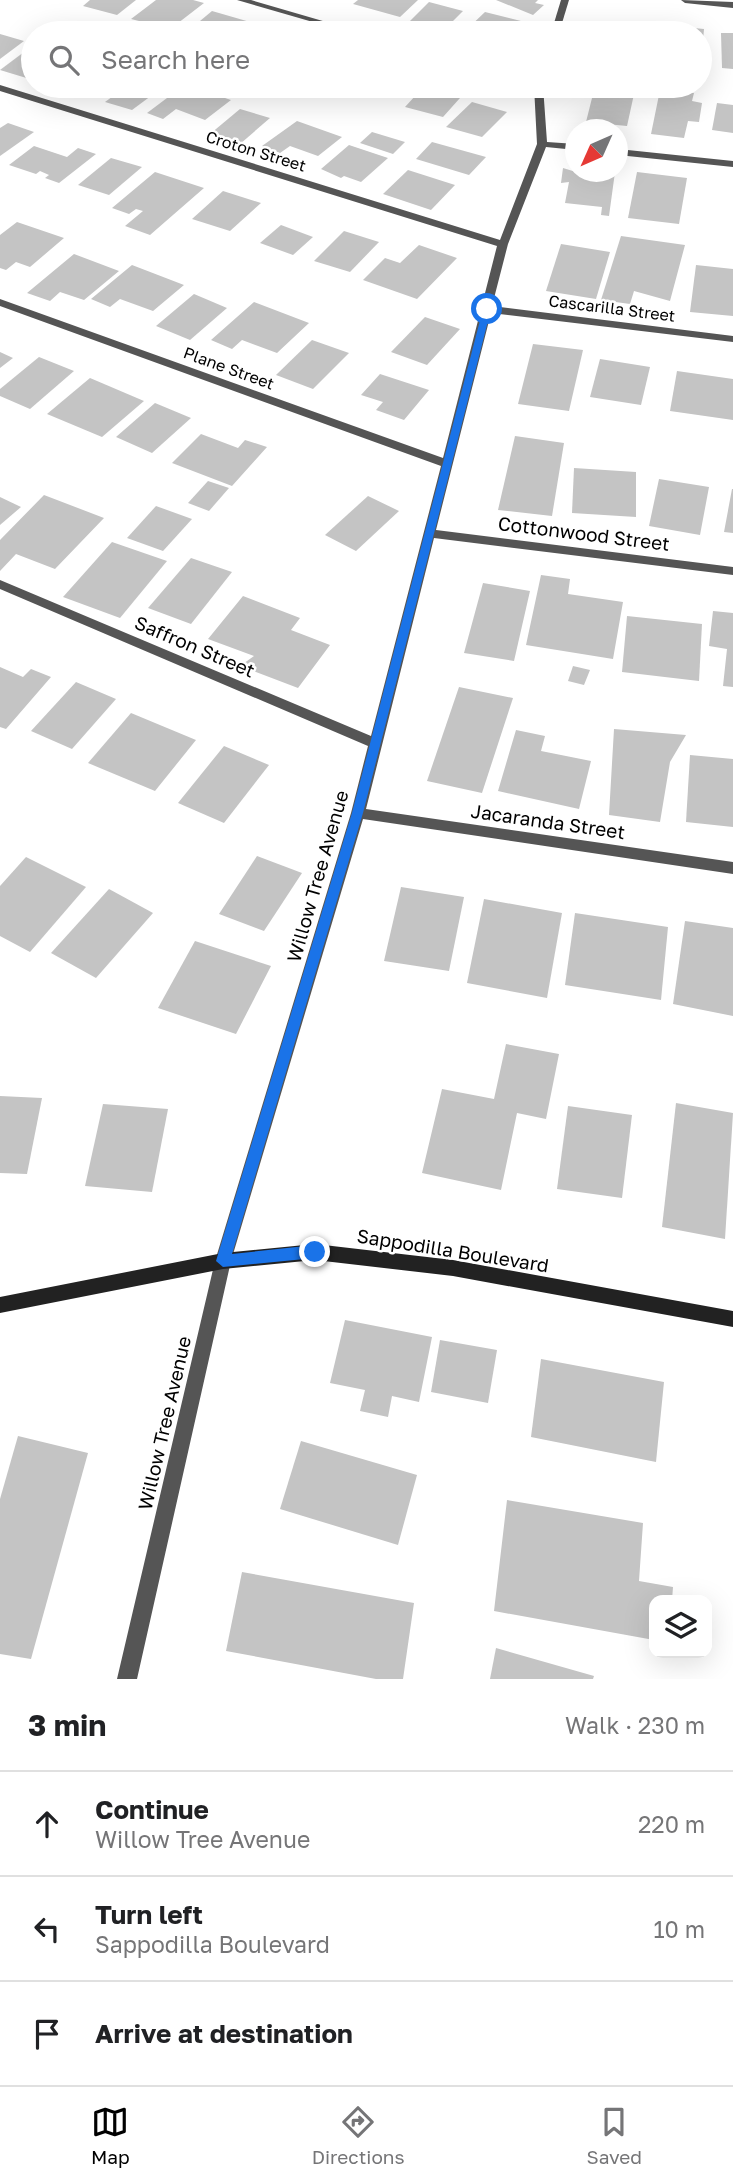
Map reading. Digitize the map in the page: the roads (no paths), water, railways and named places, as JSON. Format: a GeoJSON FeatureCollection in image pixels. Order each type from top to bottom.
{"type":"FeatureCollection","features":[{"type":"Feature","properties":{"kind":"street"},"geometry":{"type":"LineString","coordinates":[[241,0],[317,21]]}},
{"type":"Feature","properties":{"kind":"street"},"geometry":{"type":"LineString","coordinates":[[559,21],[565,0]]}},
{"type":"Feature","properties":{"kind":"street"},"geometry":{"type":"LineString","coordinates":[[685,0],[733,5]]}},
{"type":"Feature","properties":{"kind":"street","name":"Croton Street"},"geometry":{"type":"LineString","coordinates":[[0,88],[21,95]]}},
{"type":"Feature","properties":{"kind":"street","name":"Croton Street"},"geometry":{"type":"LineString","coordinates":[[32,98],[503,244]]}},
{"type":"Feature","properties":{"kind":"street","name":"Willow Tree Avenue"},"geometry":{"type":"LineString","coordinates":[[127,1679],[223,1261],[358,813],[503,244],[542,144],[540,98]]}},
{"type":"Feature","properties":{"kind":"street"},"geometry":{"type":"LineString","coordinates":[[542,144],[565,146]]}},
{"type":"Feature","properties":{"kind":"street"},"geometry":{"type":"LineString","coordinates":[[628,153],[733,164]]}},
{"type":"Feature","properties":{"kind":"street","name":"Plane Street"},"geometry":{"type":"LineString","coordinates":[[0,302],[447,464]]}},
{"type":"Feature","properties":{"kind":"street","name":"Cascarilla Street"},"geometry":{"type":"LineString","coordinates":[[487,309],[733,339]]}},
{"type":"Feature","properties":{"kind":"street","name":"Cottonwood Street"},"geometry":{"type":"LineString","coordinates":[[430,533],[733,571]]}},
{"type":"Feature","properties":{"kind":"street","name":"Saffron Street"},"geometry":{"type":"LineString","coordinates":[[0,584],[376,744]]}},
{"type":"Feature","properties":{"kind":"street","name":"Jacaranda Street"},"geometry":{"type":"LineString","coordinates":[[358,813],[733,868]]}},
{"type":"Feature","properties":{"kind":"street","name":"Sappodilla Boulevard"},"geometry":{"type":"LineString","coordinates":[[0,1305],[223,1261],[315,1252],[453,1268],[733,1319]]}}]}
